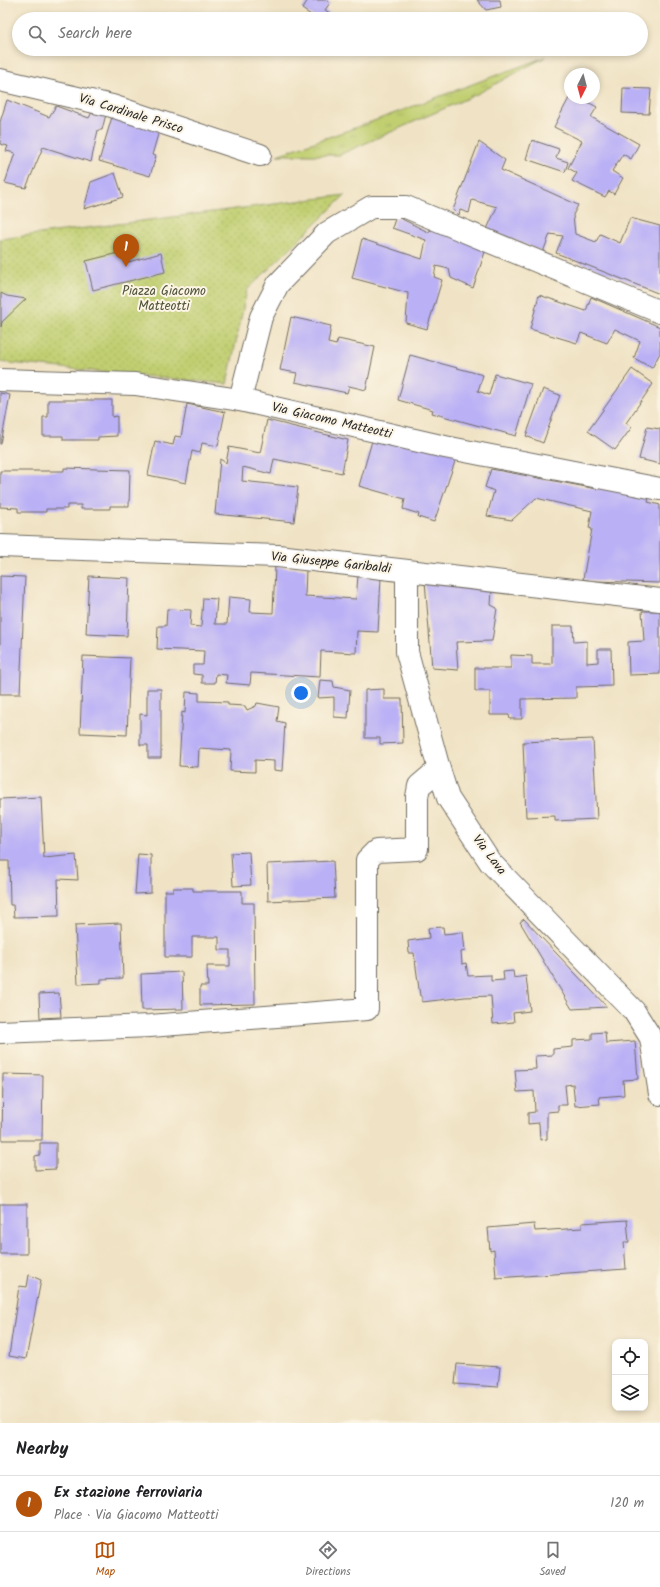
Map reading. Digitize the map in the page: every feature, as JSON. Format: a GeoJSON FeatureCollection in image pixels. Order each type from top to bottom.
{"type":"FeatureCollection","features":[{"type":"Feature","properties":{"kind":"street","name":"Via Cardinale Prisco"},"geometry":{"type":"LineString","coordinates":[[0,80],[112,106],[260,155]]}},
{"type":"Feature","properties":{"kind":"street"},"geometry":{"type":"LineString","coordinates":[[240,400],[261,317],[278,284],[327,233],[371,207],[406,207],[660,312]]}},
{"type":"Feature","properties":{"kind":"street","name":"Via Giacomo Matteotti"},"geometry":{"type":"LineString","coordinates":[[0,380],[135,384],[240,400],[444,447],[660,489]]}},
{"type":"Feature","properties":{"kind":"street","name":"Via Giuseppe Garibaldi"},"geometry":{"type":"LineString","coordinates":[[0,546],[278,556],[660,600]]}},
{"type":"Feature","properties":{"kind":"street","name":"Via Lava"},"geometry":{"type":"LineString","coordinates":[[407,572],[407,652],[448,798],[490,862],[634,1011],[651,1038],[660,1094]]}},
{"type":"Feature","properties":{"kind":"street"},"geometry":{"type":"LineString","coordinates":[[0,1032],[150,1026],[367,1009],[367,860],[376,851],[417,849],[417,797],[419,786],[439,769]]}},
{"type":"Feature","properties":{"kind":"green space"},"geometry":{"type":"Polygon","coordinates":[[[545,57],[477,94],[339,155],[277,155],[363,125],[545,57]]]}},
{"type":"Feature","properties":{"kind":"green space","name":"Piazza Giacomo Matteotti"},"geometry":{"type":"Polygon","coordinates":[[[345,195],[247,290],[227,384],[0,362],[0,239],[345,195]]]}},
{"type":"Feature","properties":{"kind":"building"},"geometry":{"type":"Polygon","coordinates":[[[308,0],[326,0],[330,3],[325,10],[328,12],[306,12],[302,9],[308,0]]]}},
{"type":"Feature","properties":{"kind":"building"},"geometry":{"type":"Polygon","coordinates":[[[477,0],[500,0],[501,7],[486,10],[477,0]]]}},
{"type":"Feature","properties":{"kind":"building"},"geometry":{"type":"Polygon","coordinates":[[[623,88],[651,89],[649,114],[622,113],[623,88]]]}},
{"type":"Feature","properties":{"kind":"building"},"geometry":{"type":"Polygon","coordinates":[[[7,100],[49,117],[56,106],[89,118],[95,106],[107,110],[102,130],[98,130],[91,162],[43,147],[26,188],[5,183],[15,153],[6,151],[8,146],[0,144],[0,122],[7,100]]]}},
{"type":"Feature","properties":{"kind":"building"},"geometry":{"type":"Polygon","coordinates":[[[566,104],[591,104],[597,107],[591,117],[639,144],[631,159],[623,154],[612,171],[623,178],[614,194],[609,191],[605,197],[572,181],[577,173],[568,168],[582,141],[554,127],[566,104]]]}},
{"type":"Feature","properties":{"kind":"building"},"geometry":{"type":"Polygon","coordinates":[[[112,117],[159,131],[152,155],[156,156],[150,176],[99,161],[112,117]]]}},
{"type":"Feature","properties":{"kind":"building"},"geometry":{"type":"Polygon","coordinates":[[[532,140],[559,149],[556,158],[568,162],[565,172],[526,159],[532,140]]]}},
{"type":"Feature","properties":{"kind":"building"},"geometry":{"type":"Polygon","coordinates":[[[479,142],[505,160],[501,170],[578,205],[573,215],[575,234],[596,242],[600,234],[620,243],[630,218],[660,226],[660,294],[556,253],[563,236],[550,234],[543,252],[487,229],[497,207],[472,200],[469,213],[460,210],[459,215],[453,210],[479,142]]]}},
{"type":"Feature","properties":{"kind":"building"},"geometry":{"type":"Polygon","coordinates":[[[115,173],[123,197],[84,209],[91,182],[115,173]]]}},
{"type":"Feature","properties":{"kind":"building"},"geometry":{"type":"Polygon","coordinates":[[[396,216],[428,232],[433,229],[487,246],[473,288],[451,278],[449,269],[436,266],[434,277],[442,280],[427,329],[406,323],[408,293],[352,278],[362,239],[422,259],[426,240],[392,228],[396,216]]]}},
{"type":"Feature","properties":{"kind":"building"},"geometry":{"type":"Polygon","coordinates":[[[122,252],[125,263],[161,253],[165,272],[93,290],[86,261],[122,252]]]}},
{"type":"Feature","properties":{"kind":"building"},"geometry":{"type":"Polygon","coordinates":[[[1,293],[7,296],[26,299],[2,322],[1,327],[1,293]]]}},
{"type":"Feature","properties":{"kind":"building"},"geometry":{"type":"Polygon","coordinates":[[[539,295],[586,311],[591,297],[660,327],[660,353],[652,368],[634,358],[640,341],[615,329],[607,343],[581,333],[577,343],[530,329],[539,295]]]}},
{"type":"Feature","properties":{"kind":"building"},"geometry":{"type":"Polygon","coordinates":[[[291,317],[331,326],[328,343],[336,345],[338,339],[375,347],[366,390],[349,386],[347,393],[295,382],[297,373],[280,370],[291,317]]]}},
{"type":"Feature","properties":{"kind":"building"},"geometry":{"type":"Polygon","coordinates":[[[410,355],[483,375],[478,391],[489,395],[495,374],[531,384],[516,436],[432,413],[433,410],[398,400],[410,355]]]}},
{"type":"Feature","properties":{"kind":"building"},"geometry":{"type":"Polygon","coordinates":[[[632,369],[653,384],[626,423],[632,427],[615,450],[588,431],[632,369]]]}},
{"type":"Feature","properties":{"kind":"building"},"geometry":{"type":"Polygon","coordinates":[[[543,389],[560,395],[543,443],[526,436],[543,389]]]}},
{"type":"Feature","properties":{"kind":"building"},"geometry":{"type":"Polygon","coordinates":[[[0,393],[10,395],[1,444],[0,444],[0,393]]]}},
{"type":"Feature","properties":{"kind":"building"},"geometry":{"type":"Polygon","coordinates":[[[48,400],[112,400],[112,417],[117,416],[117,436],[98,437],[98,440],[63,440],[63,436],[43,436],[43,417],[48,417],[48,400]]]}},
{"type":"Feature","properties":{"kind":"building"},"geometry":{"type":"Polygon","coordinates":[[[187,404],[225,412],[218,446],[202,443],[200,453],[192,451],[186,483],[148,475],[155,441],[173,445],[175,436],[181,437],[187,404]]]}},
{"type":"Feature","properties":{"kind":"building"},"geometry":{"type":"Polygon","coordinates":[[[267,420],[348,440],[342,473],[274,459],[271,474],[243,467],[242,481],[298,487],[294,522],[215,514],[220,459],[226,463],[229,447],[260,453],[267,420]]]}},
{"type":"Feature","properties":{"kind":"building"},"geometry":{"type":"Polygon","coordinates":[[[647,427],[660,429],[660,464],[639,459],[647,427]]]}},
{"type":"Feature","properties":{"kind":"building"},"geometry":{"type":"Polygon","coordinates":[[[374,434],[458,453],[434,522],[418,517],[419,514],[403,509],[405,499],[359,486],[374,434]]]}},
{"type":"Feature","properties":{"kind":"building"},"geometry":{"type":"Polygon","coordinates":[[[64,468],[130,470],[129,506],[110,506],[110,509],[81,509],[81,505],[67,505],[67,509],[46,509],[46,512],[18,512],[18,508],[0,507],[0,471],[64,471],[64,468]]]}},
{"type":"Feature","properties":{"kind":"building"},"geometry":{"type":"Polygon","coordinates":[[[491,469],[597,489],[599,484],[649,496],[648,502],[660,505],[660,583],[593,581],[583,579],[592,529],[589,528],[592,511],[536,498],[512,520],[487,516],[494,491],[485,487],[491,469]]]}},
{"type":"Feature","properties":{"kind":"building"},"geometry":{"type":"Polygon","coordinates":[[[275,567],[306,569],[305,596],[356,599],[358,576],[381,578],[378,632],[357,631],[356,653],[321,651],[320,677],[251,673],[250,685],[226,683],[227,675],[216,674],[215,683],[202,683],[202,675],[193,674],[193,665],[203,665],[204,651],[157,649],[158,626],[166,626],[167,609],[191,610],[190,626],[201,627],[203,598],[217,599],[215,624],[227,624],[229,597],[251,599],[250,612],[273,613],[275,567]]]}},
{"type":"Feature","properties":{"kind":"building"},"geometry":{"type":"Polygon","coordinates":[[[0,576],[25,577],[20,694],[0,694],[0,576]]]}},
{"type":"Feature","properties":{"kind":"building"},"geometry":{"type":"Polygon","coordinates":[[[89,576],[129,578],[127,636],[86,634],[89,576]]]}},
{"type":"Feature","properties":{"kind":"building"},"geometry":{"type":"Polygon","coordinates":[[[425,581],[492,589],[491,605],[497,608],[492,641],[456,642],[458,670],[432,668],[425,581]]]}},
{"type":"Feature","properties":{"kind":"building"},"geometry":{"type":"Polygon","coordinates":[[[642,611],[660,611],[660,674],[629,675],[628,642],[644,641],[642,611]]]}},
{"type":"Feature","properties":{"kind":"building"},"geometry":{"type":"Polygon","coordinates":[[[552,626],[573,626],[574,642],[587,641],[587,663],[598,662],[598,649],[611,649],[612,686],[576,687],[576,698],[522,699],[522,719],[510,719],[509,715],[490,715],[490,691],[475,691],[475,668],[511,668],[511,655],[532,656],[532,664],[552,664],[552,626]]]}},
{"type":"Feature","properties":{"kind":"building"},"geometry":{"type":"Polygon","coordinates":[[[83,656],[130,658],[127,735],[80,733],[83,656]]]}},
{"type":"Feature","properties":{"kind":"building"},"geometry":{"type":"Polygon","coordinates":[[[320,680],[333,681],[334,687],[350,690],[348,718],[334,717],[334,697],[318,698],[320,680]]]}},
{"type":"Feature","properties":{"kind":"building"},"geometry":{"type":"Polygon","coordinates":[[[147,689],[161,689],[161,758],[148,758],[148,745],[140,745],[140,714],[147,715],[147,689]]]}},
{"type":"Feature","properties":{"kind":"building"},"geometry":{"type":"Polygon","coordinates":[[[384,689],[384,699],[402,699],[403,743],[380,744],[380,738],[365,738],[365,690],[384,689]]]}},
{"type":"Feature","properties":{"kind":"building"},"geometry":{"type":"Polygon","coordinates":[[[186,692],[199,693],[199,701],[228,702],[228,705],[245,706],[247,710],[256,706],[257,703],[279,707],[277,721],[285,723],[282,771],[274,770],[274,761],[255,760],[255,772],[230,771],[231,750],[199,748],[198,767],[179,766],[182,712],[185,713],[186,692]]]}},
{"type":"Feature","properties":{"kind":"building"},"geometry":{"type":"Polygon","coordinates":[[[593,739],[597,819],[555,821],[555,816],[526,817],[523,742],[593,739]]]}},
{"type":"Feature","properties":{"kind":"building"},"geometry":{"type":"Polygon","coordinates":[[[41,797],[44,858],[76,855],[78,880],[58,879],[59,916],[14,917],[13,905],[10,905],[9,861],[0,861],[0,799],[41,797]]]}},
{"type":"Feature","properties":{"kind":"building"},"geometry":{"type":"Polygon","coordinates":[[[249,852],[251,885],[233,886],[231,853],[249,852]]]}},
{"type":"Feature","properties":{"kind":"building"},"geometry":{"type":"Polygon","coordinates":[[[138,854],[151,855],[151,893],[135,894],[138,854]]]}},
{"type":"Feature","properties":{"kind":"building"},"geometry":{"type":"Polygon","coordinates":[[[333,861],[335,898],[268,901],[267,864],[333,861]]]}},
{"type":"Feature","properties":{"kind":"building"},"geometry":{"type":"Polygon","coordinates":[[[173,888],[193,888],[193,891],[242,891],[242,903],[254,903],[255,1004],[200,1005],[200,986],[208,986],[207,966],[230,966],[230,950],[219,950],[219,937],[192,937],[192,957],[165,957],[165,891],[173,891],[173,888]]]}},
{"type":"Feature","properties":{"kind":"building"},"geometry":{"type":"Polygon","coordinates":[[[524,919],[607,1007],[572,1009],[520,922],[524,919]]]}},
{"type":"Feature","properties":{"kind":"building"},"geometry":{"type":"Polygon","coordinates":[[[121,923],[123,978],[101,979],[101,983],[78,984],[75,925],[121,923]]]}},
{"type":"Feature","properties":{"kind":"building"},"geometry":{"type":"Polygon","coordinates":[[[443,927],[444,934],[463,932],[465,951],[461,952],[462,964],[466,963],[468,976],[491,975],[491,981],[504,980],[503,972],[513,971],[514,978],[526,976],[530,1011],[513,1013],[514,1022],[493,1024],[491,996],[465,997],[422,1002],[414,953],[409,953],[408,941],[429,938],[428,928],[443,927]]]}},
{"type":"Feature","properties":{"kind":"building"},"geometry":{"type":"Polygon","coordinates":[[[182,972],[183,1009],[142,1010],[141,974],[182,972]]]}},
{"type":"Feature","properties":{"kind":"building"},"geometry":{"type":"Polygon","coordinates":[[[59,993],[61,1017],[40,1018],[39,994],[59,993]]]}},
{"type":"Feature","properties":{"kind":"building"},"geometry":{"type":"Polygon","coordinates":[[[605,1032],[606,1043],[635,1041],[638,1079],[623,1080],[624,1095],[599,1097],[600,1104],[575,1106],[573,1084],[565,1085],[567,1105],[558,1105],[558,1111],[547,1112],[547,1139],[540,1140],[539,1123],[528,1124],[528,1113],[535,1112],[534,1091],[517,1092],[515,1070],[536,1069],[535,1056],[553,1055],[553,1049],[573,1047],[573,1040],[592,1039],[592,1033],[605,1032]]]}},
{"type":"Feature","properties":{"kind":"building"},"geometry":{"type":"Polygon","coordinates":[[[3,1074],[43,1075],[42,1140],[2,1140],[3,1074]]]}},
{"type":"Feature","properties":{"kind":"building"},"geometry":{"type":"Polygon","coordinates":[[[40,1143],[56,1143],[56,1169],[35,1170],[35,1156],[40,1155],[40,1143]]]}},
{"type":"Feature","properties":{"kind":"building"},"geometry":{"type":"Polygon","coordinates":[[[0,1204],[27,1204],[27,1254],[0,1254],[0,1204]]]}},
{"type":"Feature","properties":{"kind":"building"},"geometry":{"type":"Polygon","coordinates":[[[627,1220],[629,1242],[624,1242],[626,1269],[496,1278],[494,1250],[490,1251],[488,1228],[534,1224],[535,1231],[582,1228],[582,1223],[627,1220]]]}},
{"type":"Feature","properties":{"kind":"building"},"geometry":{"type":"Polygon","coordinates":[[[29,1275],[41,1280],[26,1359],[9,1356],[19,1286],[27,1287],[29,1275]]]}},
{"type":"Feature","properties":{"kind":"building"},"geometry":{"type":"Polygon","coordinates":[[[457,1364],[500,1367],[498,1387],[455,1384],[457,1364]]]}},
{"type":"Feature","properties":{"kind":"place","name":"Ex stazione ferroviaria"},"geometry":{"type":"Point","coordinates":[126,267]}}]}
